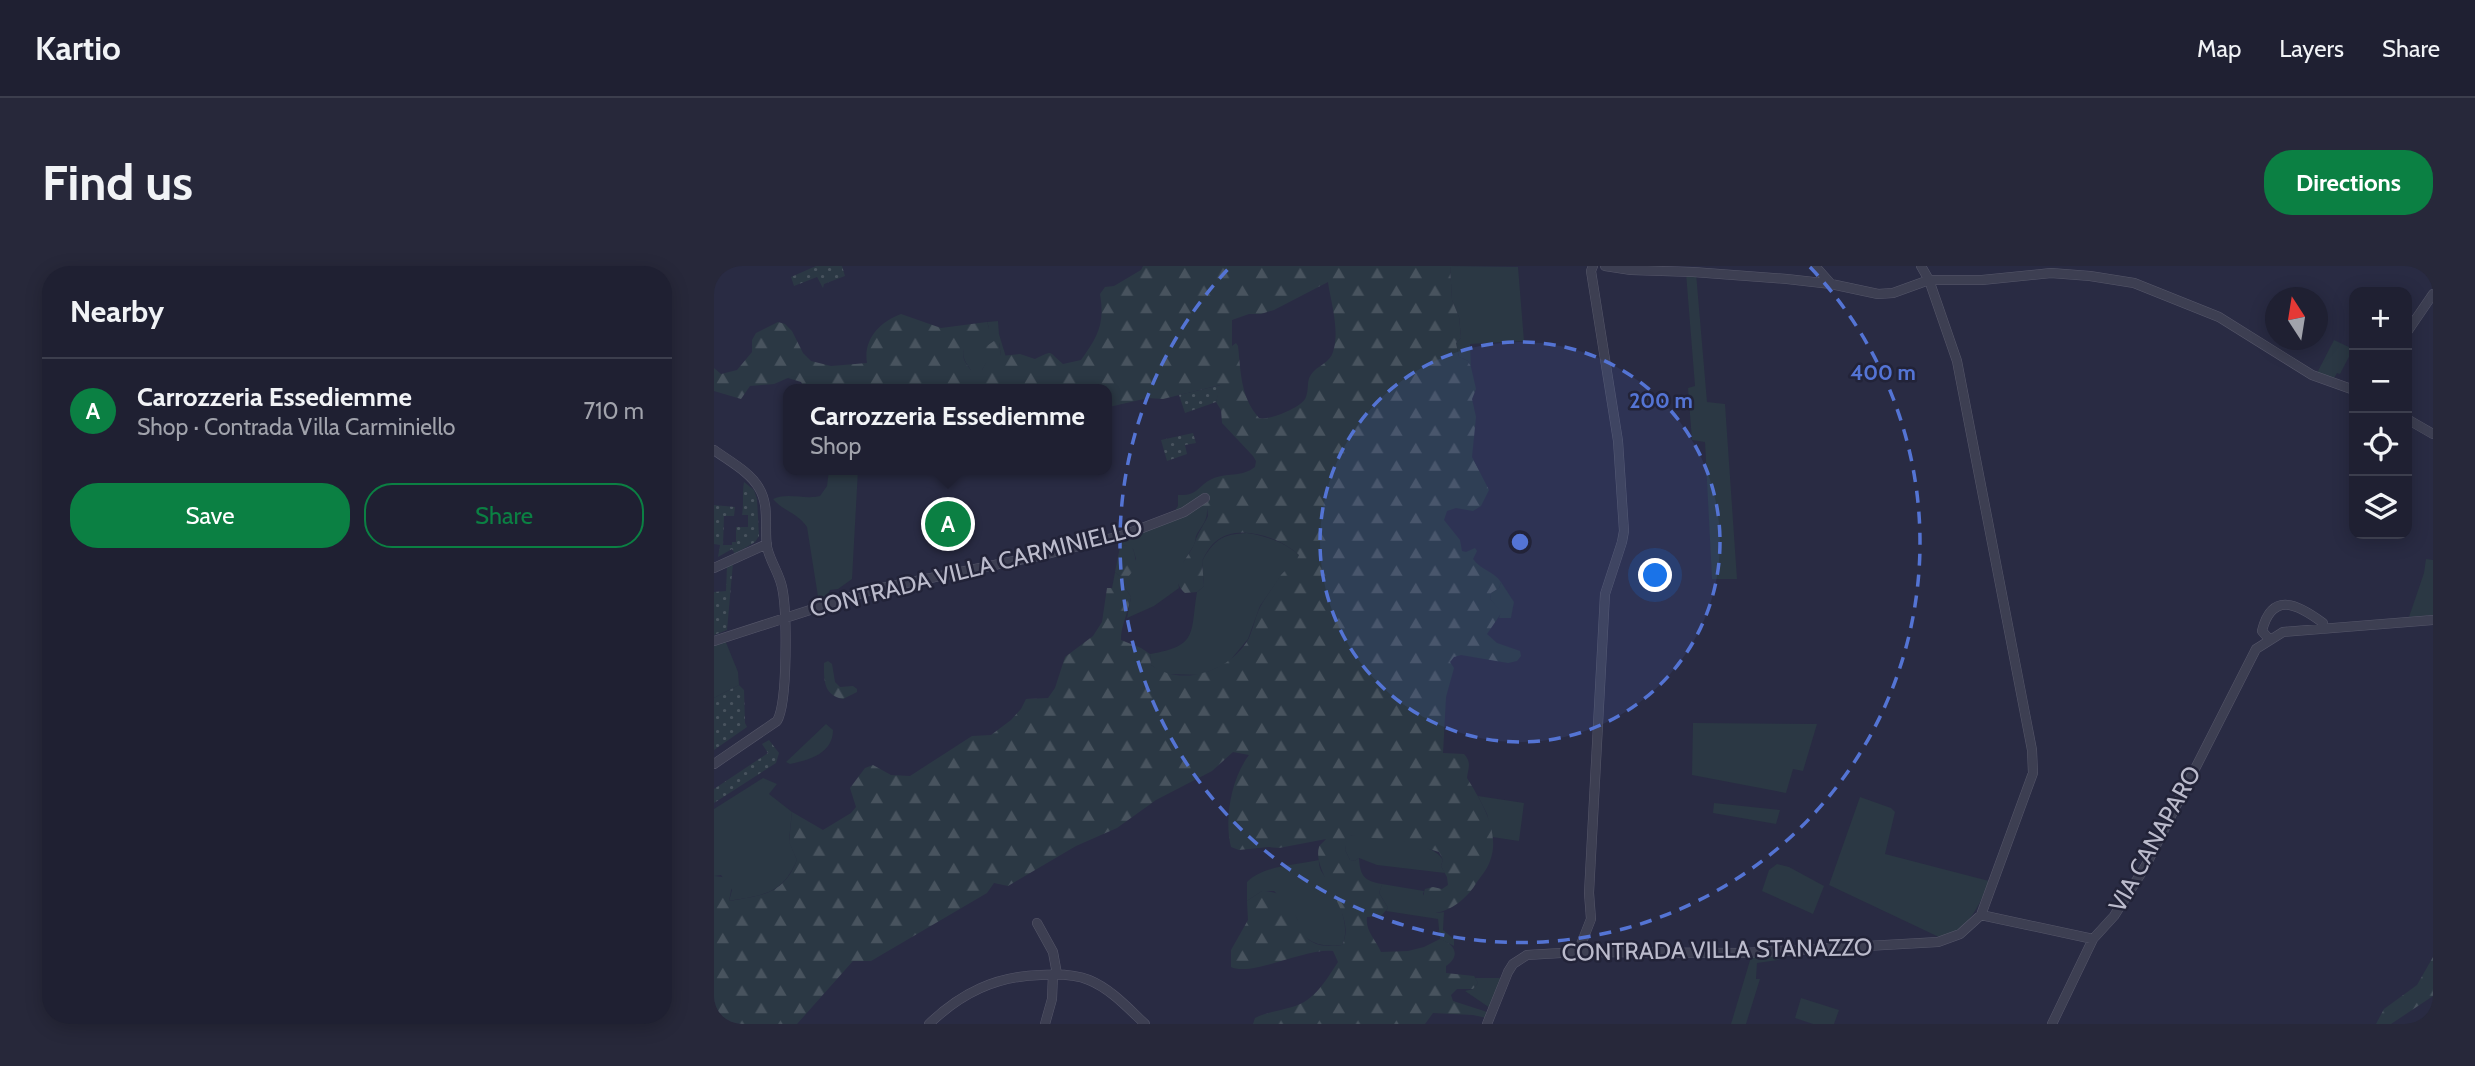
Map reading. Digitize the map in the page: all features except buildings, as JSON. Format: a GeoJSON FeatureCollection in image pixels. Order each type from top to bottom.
{"type":"FeatureCollection","features":[{"type":"Feature","properties":{"kind":"street"},"geometry":{"type":"LineString","coordinates":[[1578,952],[1591,919],[1590,871],[1605,594],[1624,531],[1618,442],[1592,277],[1593,266]]}},
{"type":"Feature","properties":{"kind":"street"},"geometry":{"type":"LineString","coordinates":[[1605,266],[1831,284],[1878,294],[1893,293],[1929,280],[1982,280],[2051,273],[2134,283],[2219,317],[2312,375],[2349,388]]}},
{"type":"Feature","properties":{"kind":"street"},"geometry":{"type":"LineString","coordinates":[[1815,266],[1831,284]]}},
{"type":"Feature","properties":{"kind":"street"},"geometry":{"type":"LineString","coordinates":[[1920,266],[1929,280],[1957,361],[2032,750],[2033,773],[1981,915]]}},
{"type":"Feature","properties":{"kind":"street"},"geometry":{"type":"LineString","coordinates":[[2412,325],[2433,294]]}},
{"type":"Feature","properties":{"kind":"street"},"geometry":{"type":"LineString","coordinates":[[2412,422],[2433,435]]}},
{"type":"Feature","properties":{"kind":"street"},"geometry":{"type":"LineString","coordinates":[[714,450],[748,476],[759,488],[764,501],[767,544],[782,587],[785,669],[782,714],[777,721],[714,764]]}},
{"type":"Feature","properties":{"kind":"street","name":"CONTRADA VILLA CARMINIELLO"},"geometry":{"type":"LineString","coordinates":[[714,640],[872,590],[1043,555],[1124,535],[1184,512],[1205,498]]}},
{"type":"Feature","properties":{"kind":"street"},"geometry":{"type":"LineString","coordinates":[[714,568],[767,544]]}},
{"type":"Feature","properties":{"kind":"street"},"geometry":{"type":"LineString","coordinates":[[2323,629],[2323,623],[2299,607],[2289,604],[2278,605],[2271,611],[2262,631],[2269,639],[2283,632],[2323,629],[2433,620]]}},
{"type":"Feature","properties":{"kind":"street","name":"VIA CANAPARO"},"geometry":{"type":"LineString","coordinates":[[1981,915],[2093,939],[2114,916],[2145,867],[2256,649],[2269,639]]}},
{"type":"Feature","properties":{"kind":"street","name":"CONTRADA VILLA STANAZZO"},"geometry":{"type":"LineString","coordinates":[[1487,1024],[1513,964],[1527,955],[1578,952],[1743,953],[1938,942],[1960,933],[1981,915]]}},
{"type":"Feature","properties":{"kind":"street"},"geometry":{"type":"LineString","coordinates":[[1037,923],[1053,952],[1055,974],[1045,1024]]}},
{"type":"Feature","properties":{"kind":"street"},"geometry":{"type":"LineString","coordinates":[[2052,1024],[2093,939]]}},
{"type":"Feature","properties":{"kind":"street"},"geometry":{"type":"LineString","coordinates":[[929,1024],[957,1000],[994,981],[1026,975],[1055,974],[1090,981],[1105,989],[1145,1024]]}},
{"type":"Feature","properties":{"kind":"green space"},"geometry":{"type":"Polygon","coordinates":[[[816,266],[842,266],[845,276],[824,284],[823,288],[817,277],[794,286],[791,277],[816,266]]]}},
{"type":"Feature","properties":{"kind":"green space"},"geometry":{"type":"Polygon","coordinates":[[[1143,266],[1450,266],[1452,300],[1459,317],[1461,338],[1456,343],[1459,357],[1468,361],[1471,367],[1476,389],[1472,399],[1476,417],[1472,457],[1489,490],[1481,506],[1473,511],[1456,508],[1447,511],[1444,520],[1460,540],[1462,551],[1475,548],[1477,551],[1473,559],[1501,582],[1499,588],[1491,593],[1490,599],[1502,612],[1487,634],[1497,643],[1520,651],[1521,656],[1517,661],[1508,663],[1461,655],[1454,657],[1450,662],[1454,668],[1446,697],[1443,753],[1464,754],[1468,760],[1467,778],[1488,817],[1493,850],[1487,867],[1468,895],[1453,907],[1435,913],[1426,902],[1424,893],[1425,889],[1442,889],[1448,885],[1439,852],[1406,842],[1348,835],[1345,850],[1350,860],[1359,858],[1364,877],[1382,884],[1379,893],[1388,908],[1381,916],[1367,917],[1369,931],[1381,952],[1408,951],[1440,939],[1445,941],[1455,954],[1446,966],[1446,973],[1474,976],[1478,983],[1473,989],[1457,989],[1451,995],[1453,1001],[1488,1013],[1487,1018],[1433,1013],[1425,1024],[1253,1024],[1255,1018],[1307,1000],[1319,989],[1338,962],[1333,951],[1321,951],[1265,966],[1240,969],[1231,967],[1231,950],[1248,920],[1247,901],[1262,891],[1278,894],[1288,901],[1303,932],[1310,940],[1322,945],[1342,945],[1346,933],[1340,908],[1318,858],[1319,847],[1326,839],[1279,848],[1239,850],[1231,847],[1228,824],[1231,800],[1238,776],[1249,755],[1233,752],[1212,771],[1156,800],[1117,828],[1076,846],[1008,886],[994,883],[987,893],[871,961],[853,961],[797,1024],[714,1024],[714,876],[729,878],[732,885],[729,901],[762,895],[778,887],[797,860],[789,842],[792,812],[823,830],[856,807],[850,788],[865,768],[873,765],[891,775],[910,776],[972,736],[991,735],[1011,720],[1026,699],[1048,698],[1055,688],[1065,657],[1093,636],[1102,622],[1107,588],[1125,588],[1131,597],[1121,640],[1150,654],[1151,665],[1163,672],[1177,675],[1205,673],[1218,667],[1241,650],[1249,638],[1263,602],[1281,575],[1299,555],[1270,538],[1258,534],[1235,533],[1215,542],[1206,554],[1202,561],[1204,586],[1197,592],[1185,593],[1179,586],[1178,573],[1208,516],[1207,507],[1174,512],[1178,506],[1178,495],[1194,492],[1218,477],[1244,473],[1255,467],[1253,456],[1222,423],[1221,410],[1216,402],[1220,385],[1163,399],[1148,398],[1112,406],[1112,384],[802,384],[788,378],[774,384],[750,386],[741,399],[714,391],[714,368],[721,374],[737,370],[752,352],[752,340],[756,333],[778,322],[785,324],[792,331],[803,353],[811,361],[831,366],[867,363],[866,354],[870,339],[886,322],[901,314],[941,328],[987,322],[989,328],[984,337],[963,352],[971,370],[982,370],[987,361],[981,350],[994,341],[999,343],[1001,356],[1020,354],[1035,359],[1050,353],[1063,364],[1081,360],[1092,344],[1101,322],[1100,294],[1105,287],[1114,286],[1141,270],[1143,266]],[[1328,282],[1274,310],[1232,320],[1232,346],[1236,343],[1238,346],[1245,392],[1259,418],[1285,412],[1304,401],[1311,374],[1332,355],[1336,335],[1328,282]]]}},
{"type":"Feature","properties":{"kind":"green space"},"geometry":{"type":"Polygon","coordinates":[[[1450,266],[1518,267],[1524,341],[1470,344],[1471,367],[1468,361],[1459,357],[1456,343],[1461,338],[1459,317],[1452,300],[1450,266]]]}},
{"type":"Feature","properties":{"kind":"green space"},"geometry":{"type":"Polygon","coordinates":[[[1686,273],[1696,273],[1707,402],[1725,404],[1737,579],[1712,579],[1705,442],[1692,440],[1688,388],[1695,386],[1686,273]]]}},
{"type":"Feature","properties":{"kind":"green space"},"geometry":{"type":"Polygon","coordinates":[[[998,321],[1006,357],[1001,356],[999,343],[982,370],[971,370],[964,357],[964,348],[989,328],[987,322],[998,321]]]}},
{"type":"Feature","properties":{"kind":"green space"},"geometry":{"type":"Polygon","coordinates":[[[2334,340],[2349,347],[2349,357],[2340,374],[2337,373],[2333,380],[2317,373],[2334,340]]]}},
{"type":"Feature","properties":{"kind":"green space"},"geometry":{"type":"Polygon","coordinates":[[[1221,385],[1216,402],[1185,413],[1179,395],[1221,385]]]}},
{"type":"Feature","properties":{"kind":"green space"},"geometry":{"type":"Polygon","coordinates":[[[1193,433],[1196,443],[1185,445],[1187,454],[1167,461],[1161,440],[1193,433]]]}},
{"type":"Feature","properties":{"kind":"green space"},"geometry":{"type":"Polygon","coordinates":[[[828,475],[858,475],[852,579],[838,589],[830,590],[824,602],[819,603],[807,527],[773,499],[785,496],[820,496],[827,486],[828,475]]]}},
{"type":"Feature","properties":{"kind":"green space"},"geometry":{"type":"Polygon","coordinates":[[[744,482],[754,490],[757,499],[759,536],[755,542],[735,554],[732,549],[718,557],[720,545],[714,544],[714,505],[735,507],[734,516],[724,516],[723,545],[732,545],[732,542],[736,542],[736,527],[748,527],[748,515],[742,515],[744,482]]]}},
{"type":"Feature","properties":{"kind":"green space"},"geometry":{"type":"Polygon","coordinates":[[[1196,507],[1207,507],[1207,515],[1180,570],[1179,588],[1154,606],[1127,618],[1131,597],[1125,588],[1112,588],[1115,572],[1121,577],[1136,559],[1133,549],[1126,545],[1120,547],[1122,538],[1196,507]]]}},
{"type":"Feature","properties":{"kind":"green space"},"geometry":{"type":"Polygon","coordinates":[[[1247,533],[1288,546],[1299,555],[1296,563],[1283,573],[1260,606],[1248,639],[1228,663],[1201,675],[1163,674],[1151,665],[1150,654],[1177,647],[1185,642],[1189,635],[1197,592],[1204,586],[1202,561],[1220,540],[1247,533]]]}},
{"type":"Feature","properties":{"kind":"green space"},"geometry":{"type":"Polygon","coordinates":[[[1120,547],[1132,547],[1135,563],[1128,577],[1121,577],[1115,572],[1120,547]]]}},
{"type":"Feature","properties":{"kind":"green space"},"geometry":{"type":"Polygon","coordinates":[[[2426,559],[2433,560],[2433,615],[2409,617],[2424,573],[2426,559]]]}},
{"type":"Feature","properties":{"kind":"green space"},"geometry":{"type":"Polygon","coordinates":[[[733,563],[727,630],[714,635],[714,592],[726,591],[727,566],[733,563]]]}},
{"type":"Feature","properties":{"kind":"green space"},"geometry":{"type":"Polygon","coordinates":[[[1501,582],[1514,602],[1511,618],[1499,618],[1501,612],[1490,599],[1491,593],[1499,588],[1501,582]]]}},
{"type":"Feature","properties":{"kind":"green space"},"geometry":{"type":"Polygon","coordinates":[[[725,640],[738,672],[739,685],[714,698],[714,644],[725,640]]]}},
{"type":"Feature","properties":{"kind":"green space"},"geometry":{"type":"Polygon","coordinates":[[[828,661],[832,664],[835,682],[840,687],[853,686],[857,692],[843,699],[828,690],[824,663],[828,661]]]}},
{"type":"Feature","properties":{"kind":"green space"},"geometry":{"type":"Polygon","coordinates":[[[739,685],[744,690],[747,727],[714,750],[714,698],[739,685]]]}},
{"type":"Feature","properties":{"kind":"green space"},"geometry":{"type":"Polygon","coordinates":[[[1693,723],[1817,724],[1803,771],[1793,769],[1786,793],[1692,775],[1693,723]]]}},
{"type":"Feature","properties":{"kind":"green space"},"geometry":{"type":"Polygon","coordinates":[[[826,724],[833,730],[825,750],[805,760],[790,764],[786,762],[826,724]]]}},
{"type":"Feature","properties":{"kind":"green space"},"geometry":{"type":"Polygon","coordinates":[[[769,740],[779,753],[776,763],[714,803],[714,789],[768,753],[762,744],[769,740]]]}},
{"type":"Feature","properties":{"kind":"green space"},"geometry":{"type":"Polygon","coordinates":[[[763,778],[777,784],[769,794],[792,812],[789,841],[797,860],[778,887],[762,895],[729,901],[732,890],[721,875],[714,876],[714,809],[763,778]]]}},
{"type":"Feature","properties":{"kind":"green space"},"geometry":{"type":"Polygon","coordinates":[[[1478,796],[1524,803],[1519,841],[1492,837],[1487,814],[1478,796]]]}},
{"type":"Feature","properties":{"kind":"green space"},"geometry":{"type":"Polygon","coordinates":[[[1860,797],[1891,808],[1895,812],[1885,854],[1989,881],[1972,916],[1959,929],[1941,938],[1829,885],[1860,797]]]}},
{"type":"Feature","properties":{"kind":"green space"},"geometry":{"type":"Polygon","coordinates":[[[1714,803],[1780,810],[1776,824],[1713,813],[1714,803]]]}},
{"type":"Feature","properties":{"kind":"green space"},"geometry":{"type":"Polygon","coordinates":[[[1347,835],[1400,840],[1427,848],[1443,860],[1441,866],[1445,873],[1377,865],[1359,858],[1350,860],[1345,850],[1347,835]]]}},
{"type":"Feature","properties":{"kind":"green space"},"geometry":{"type":"Polygon","coordinates":[[[1319,860],[1321,870],[1331,885],[1343,915],[1345,931],[1342,945],[1323,945],[1307,938],[1302,934],[1292,910],[1274,891],[1262,891],[1247,901],[1247,882],[1254,876],[1281,866],[1319,860]]]}},
{"type":"Feature","properties":{"kind":"green space"},"geometry":{"type":"Polygon","coordinates":[[[1777,864],[1789,867],[1824,886],[1813,914],[1762,891],[1769,870],[1777,864]]]}},
{"type":"Feature","properties":{"kind":"green space"},"geometry":{"type":"Polygon","coordinates":[[[1382,884],[1424,891],[1423,894],[1436,913],[1444,912],[1443,930],[1454,939],[1454,946],[1440,939],[1438,919],[1386,911],[1388,908],[1379,893],[1382,884]]]}},
{"type":"Feature","properties":{"kind":"green space"},"geometry":{"type":"Polygon","coordinates":[[[1751,957],[1781,957],[1778,960],[1757,963],[1756,979],[1760,979],[1746,1024],[1731,1024],[1751,957]]]}},
{"type":"Feature","properties":{"kind":"green space"},"geometry":{"type":"Polygon","coordinates":[[[2433,957],[2433,996],[2391,1024],[2376,1024],[2384,1009],[2417,985],[2433,957]]]}},
{"type":"Feature","properties":{"kind":"green space"},"geometry":{"type":"Polygon","coordinates":[[[1475,978],[1501,978],[1490,1008],[1465,991],[1473,989],[1478,983],[1475,978]]]}},
{"type":"Feature","properties":{"kind":"green space"},"geometry":{"type":"Polygon","coordinates":[[[1801,998],[1839,1010],[1834,1024],[1813,1024],[1795,1018],[1801,998]]]}},
{"type":"Feature","properties":{"kind":"place","name":"Carrozzeria Essediemme"},"geometry":{"type":"Point","coordinates":[948,524]}}]}
